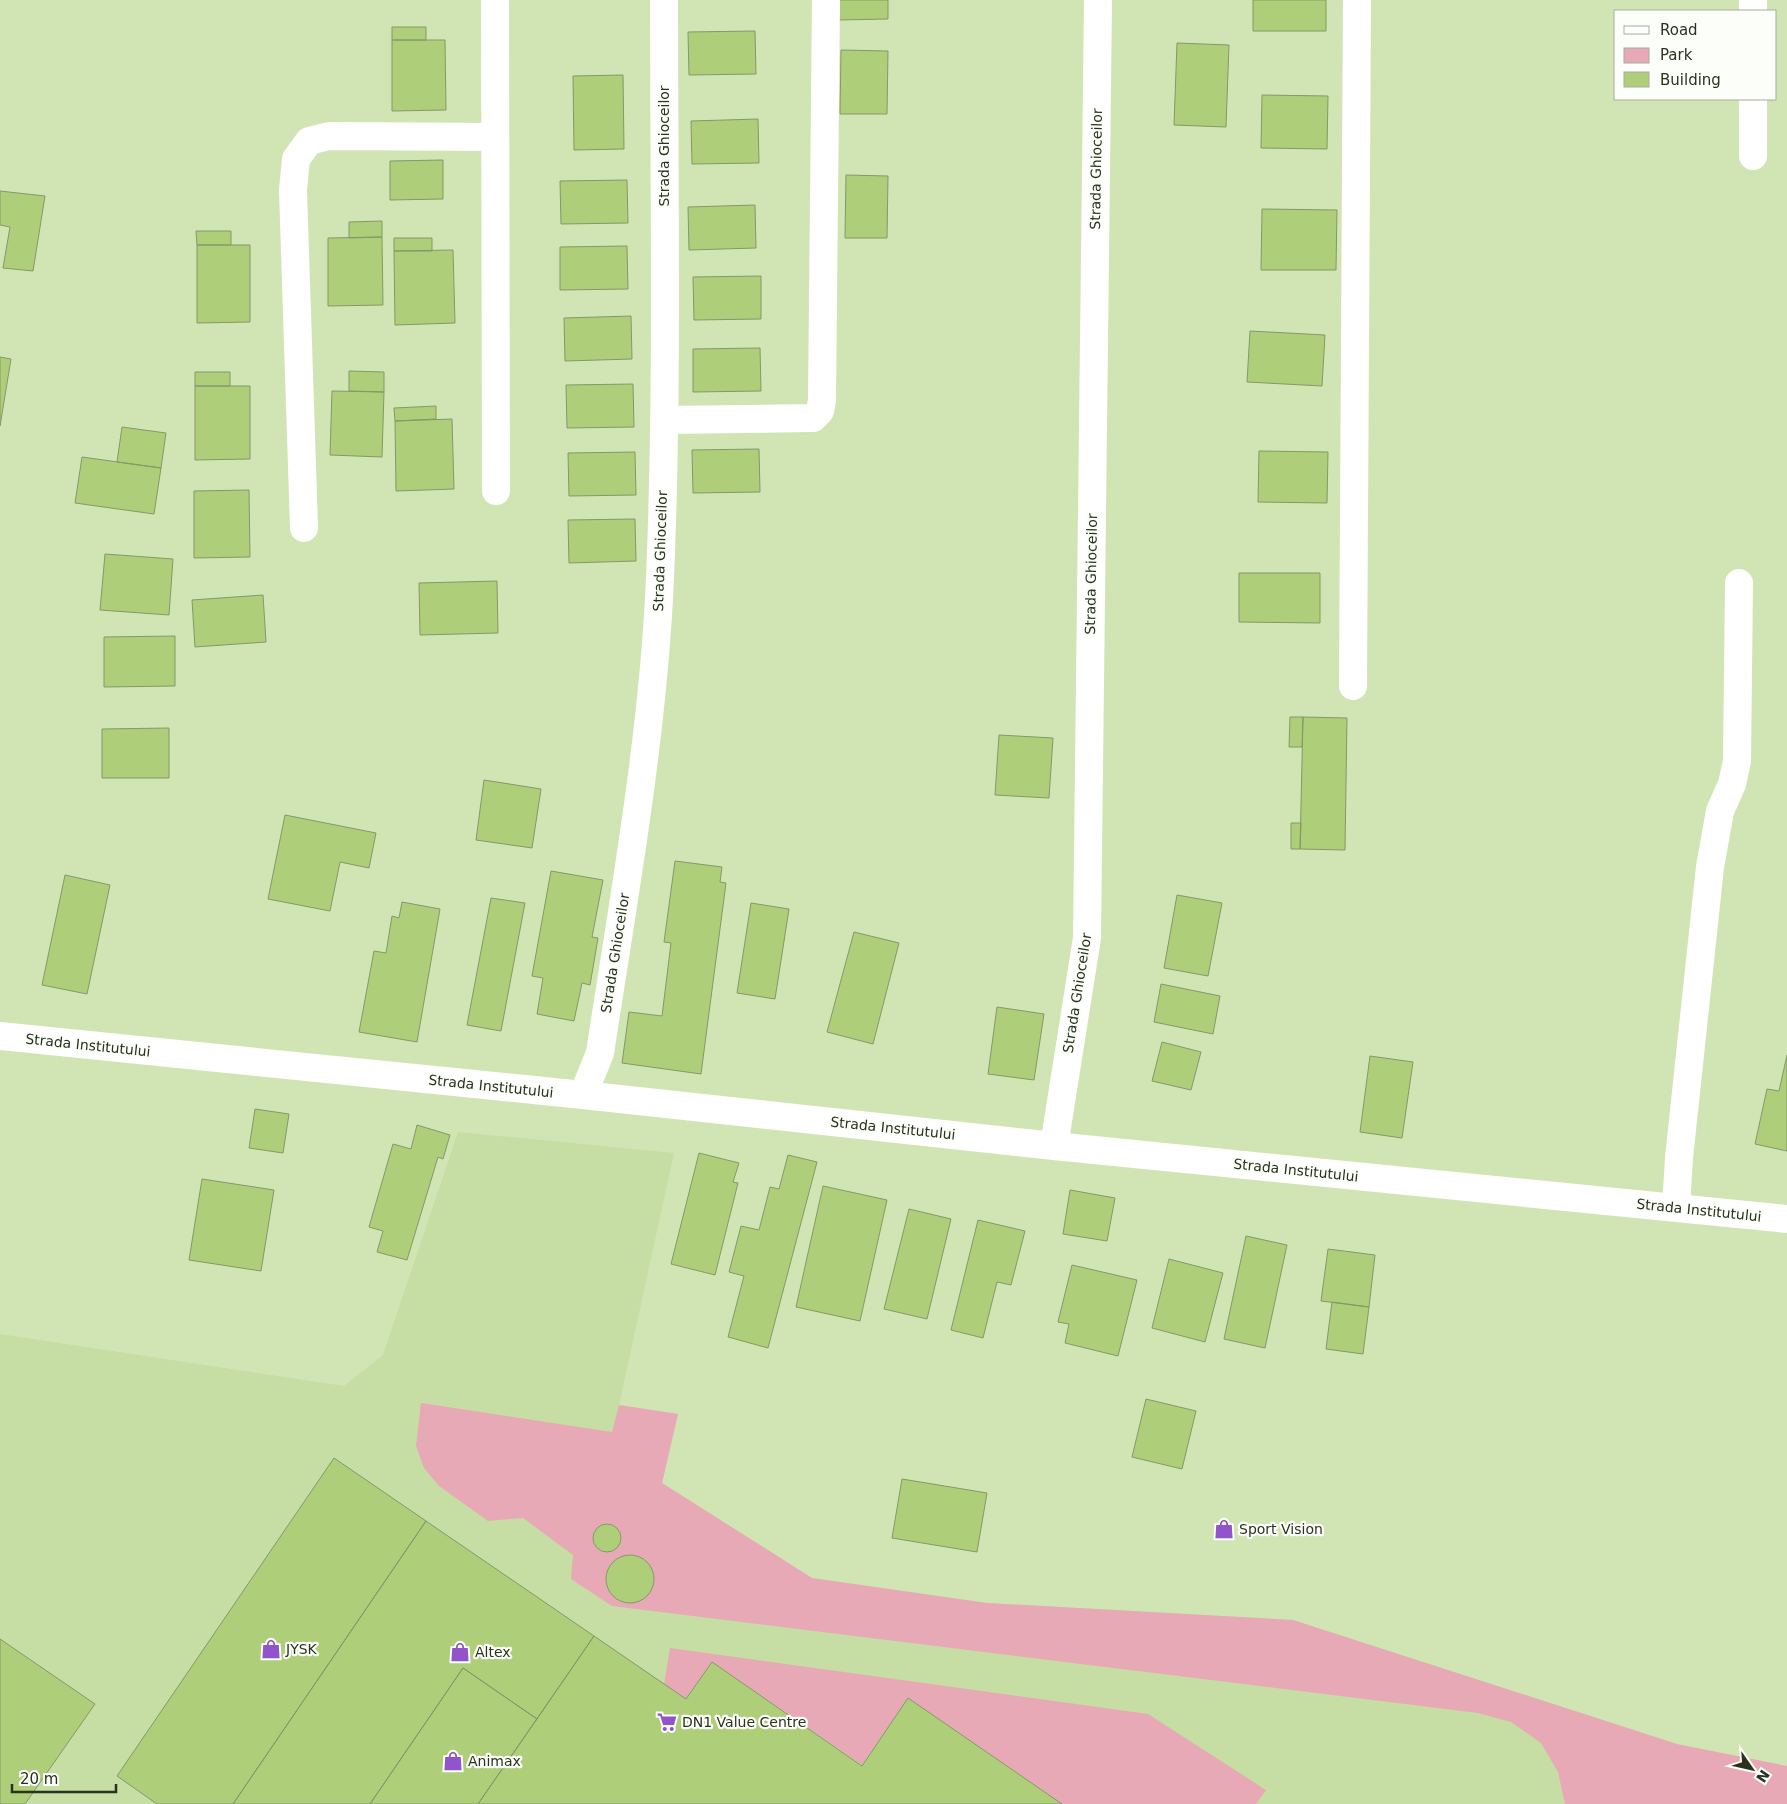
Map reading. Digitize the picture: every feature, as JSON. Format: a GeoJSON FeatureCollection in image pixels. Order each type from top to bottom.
{"type":"FeatureCollection","features":[{"type":"Feature","properties":{"kind":"street"},"geometry":{"type":"LineString","coordinates":[[494,0],[496,491]]}},
{"type":"Feature","properties":{"kind":"street","name":"Strada Ghioceilor"},"geometry":{"type":"LineString","coordinates":[[583,1095],[600,1053],[647,743],[660,581],[664,420],[664,0]]}},
{"type":"Feature","properties":{"kind":"street"},"geometry":{"type":"LineString","coordinates":[[664,420],[813,418],[820,411],[822,400],[826,0]]}},
{"type":"Feature","properties":{"kind":"street","name":"Strada Ghioceilor"},"geometry":{"type":"LineString","coordinates":[[1054,1146],[1087,938],[1098,0]]}},
{"type":"Feature","properties":{"kind":"street"},"geometry":{"type":"LineString","coordinates":[[1353,686],[1357,0]]}},
{"type":"Feature","properties":{"kind":"street"},"geometry":{"type":"LineString","coordinates":[[1753,100],[1753,156]]}},
{"type":"Feature","properties":{"kind":"street"},"geometry":{"type":"LineString","coordinates":[[304,528],[293,190],[296,159],[309,141],[329,136],[495,137]]}},
{"type":"Feature","properties":{"kind":"street"},"geometry":{"type":"LineString","coordinates":[[1676,1208],[1679,1158],[1710,867],[1720,810],[1732,784],[1737,761],[1739,583]]}},
{"type":"Feature","properties":{"kind":"street","name":"Strada Institutului"},"geometry":{"type":"LineString","coordinates":[[0,1036],[583,1095],[1054,1146],[1787,1218]]}},
{"type":"Feature","properties":{"kind":"shaded area"},"geometry":{"type":"Polygon","coordinates":[[[458,1132],[674,1153],[619,1405],[678,1414],[662,1483],[812,1578],[987,1603],[1293,1620],[1677,1744],[1646,1804],[0,1804],[0,1334],[344,1386],[383,1355],[458,1132]]]}},
{"type":"Feature","properties":{"kind":"green space"},"geometry":{"type":"Polygon","coordinates":[[[421,1403],[612,1432],[619,1405],[678,1414],[662,1483],[812,1578],[987,1603],[1293,1620],[1677,1744],[1787,1766],[1787,1804],[1565,1804],[1558,1772],[1541,1743],[1511,1722],[1478,1713],[612,1606],[571,1579],[573,1555],[523,1518],[488,1521],[439,1486],[424,1468],[416,1446],[421,1403]]]}},
{"type":"Feature","properties":{"kind":"green space"},"geometry":{"type":"Polygon","coordinates":[[[670,1648],[1148,1714],[1266,1790],[1256,1804],[1062,1804],[908,1698],[862,1765],[712,1662],[686,1699],[664,1685],[670,1648]]]}},
{"type":"Feature","properties":{"kind":"building"},"geometry":{"type":"Polygon","coordinates":[[[838,0],[888,0],[888,19],[838,20],[838,0]]]}},
{"type":"Feature","properties":{"kind":"building"},"geometry":{"type":"Polygon","coordinates":[[[1253,0],[1326,0],[1326,31],[1253,31],[1253,0]]]}},
{"type":"Feature","properties":{"kind":"building"},"geometry":{"type":"Polygon","coordinates":[[[392,27],[426,27],[426,40],[392,40],[392,27]]]}},
{"type":"Feature","properties":{"kind":"building"},"geometry":{"type":"Polygon","coordinates":[[[755,31],[756,74],[689,75],[688,32],[755,31]]]}},
{"type":"Feature","properties":{"kind":"building"},"geometry":{"type":"Polygon","coordinates":[[[392,40],[445,40],[446,110],[392,111],[392,40]]]}},
{"type":"Feature","properties":{"kind":"building"},"geometry":{"type":"Polygon","coordinates":[[[1177,43],[1229,45],[1226,127],[1174,125],[1177,43]]]}},
{"type":"Feature","properties":{"kind":"building"},"geometry":{"type":"Polygon","coordinates":[[[841,50],[888,51],[887,114],[840,114],[841,50]]]}},
{"type":"Feature","properties":{"kind":"building"},"geometry":{"type":"Polygon","coordinates":[[[623,75],[624,149],[574,150],[573,76],[623,75]]]}},
{"type":"Feature","properties":{"kind":"building"},"geometry":{"type":"Polygon","coordinates":[[[1262,95],[1328,96],[1327,149],[1261,148],[1262,95]]]}},
{"type":"Feature","properties":{"kind":"building"},"geometry":{"type":"Polygon","coordinates":[[[758,119],[759,163],[692,164],[691,121],[758,119]]]}},
{"type":"Feature","properties":{"kind":"building"},"geometry":{"type":"Polygon","coordinates":[[[443,160],[443,199],[390,200],[390,161],[443,160]]]}},
{"type":"Feature","properties":{"kind":"building"},"geometry":{"type":"Polygon","coordinates":[[[846,175],[888,176],[887,238],[845,238],[846,175]]]}},
{"type":"Feature","properties":{"kind":"building"},"geometry":{"type":"Polygon","coordinates":[[[627,180],[628,223],[561,224],[560,181],[627,180]]]}},
{"type":"Feature","properties":{"kind":"building"},"geometry":{"type":"Polygon","coordinates":[[[0,191],[45,196],[33,271],[3,268],[10,227],[0,225],[0,191]]]}},
{"type":"Feature","properties":{"kind":"building"},"geometry":{"type":"Polygon","coordinates":[[[755,205],[756,248],[689,250],[688,207],[755,205]]]}},
{"type":"Feature","properties":{"kind":"building"},"geometry":{"type":"Polygon","coordinates":[[[1262,209],[1337,210],[1336,270],[1261,270],[1262,209]]]}},
{"type":"Feature","properties":{"kind":"building"},"geometry":{"type":"Polygon","coordinates":[[[382,221],[382,237],[349,238],[349,222],[382,221]]]}},
{"type":"Feature","properties":{"kind":"building"},"geometry":{"type":"Polygon","coordinates":[[[196,231],[231,231],[231,245],[197,245],[196,231]]]}},
{"type":"Feature","properties":{"kind":"building"},"geometry":{"type":"Polygon","coordinates":[[[382,237],[383,305],[328,306],[328,238],[382,237]]]}},
{"type":"Feature","properties":{"kind":"building"},"geometry":{"type":"Polygon","coordinates":[[[394,238],[432,238],[432,251],[394,251],[394,238]]]}},
{"type":"Feature","properties":{"kind":"building"},"geometry":{"type":"Polygon","coordinates":[[[197,245],[250,245],[250,322],[197,323],[197,245]]]}},
{"type":"Feature","properties":{"kind":"building"},"geometry":{"type":"Polygon","coordinates":[[[627,246],[628,289],[560,290],[560,247],[627,246]]]}},
{"type":"Feature","properties":{"kind":"building"},"geometry":{"type":"Polygon","coordinates":[[[453,250],[455,323],[395,325],[394,251],[453,250]]]}},
{"type":"Feature","properties":{"kind":"building"},"geometry":{"type":"Polygon","coordinates":[[[761,276],[761,319],[694,320],[693,277],[761,276]]]}},
{"type":"Feature","properties":{"kind":"building"},"geometry":{"type":"Polygon","coordinates":[[[631,316],[632,359],[565,361],[564,318],[631,316]]]}},
{"type":"Feature","properties":{"kind":"building"},"geometry":{"type":"Polygon","coordinates":[[[1250,331],[1325,335],[1322,386],[1247,382],[1250,331]]]}},
{"type":"Feature","properties":{"kind":"building"},"geometry":{"type":"Polygon","coordinates":[[[760,348],[761,391],[693,392],[693,349],[760,348]]]}},
{"type":"Feature","properties":{"kind":"building"},"geometry":{"type":"Polygon","coordinates":[[[0,357],[11,359],[0,426],[0,357]]]}},
{"type":"Feature","properties":{"kind":"building"},"geometry":{"type":"Polygon","coordinates":[[[349,371],[384,372],[384,392],[349,391],[349,371]]]}},
{"type":"Feature","properties":{"kind":"building"},"geometry":{"type":"Polygon","coordinates":[[[195,372],[230,372],[230,386],[195,386],[195,372]]]}},
{"type":"Feature","properties":{"kind":"building"},"geometry":{"type":"Polygon","coordinates":[[[633,384],[634,427],[567,428],[566,385],[633,384]]]}},
{"type":"Feature","properties":{"kind":"building"},"geometry":{"type":"Polygon","coordinates":[[[195,386],[250,386],[250,459],[195,460],[195,386]]]}},
{"type":"Feature","properties":{"kind":"building"},"geometry":{"type":"Polygon","coordinates":[[[332,391],[384,392],[382,457],[330,455],[332,391]]]}},
{"type":"Feature","properties":{"kind":"building"},"geometry":{"type":"Polygon","coordinates":[[[436,406],[436,419],[395,421],[394,408],[436,406]]]}},
{"type":"Feature","properties":{"kind":"building"},"geometry":{"type":"Polygon","coordinates":[[[452,419],[454,489],[396,491],[395,421],[452,419]]]}},
{"type":"Feature","properties":{"kind":"building"},"geometry":{"type":"Polygon","coordinates":[[[122,427],[166,433],[161,468],[117,462],[122,427]]]}},
{"type":"Feature","properties":{"kind":"building"},"geometry":{"type":"Polygon","coordinates":[[[759,449],[760,492],[693,493],[692,450],[759,449]]]}},
{"type":"Feature","properties":{"kind":"building"},"geometry":{"type":"Polygon","coordinates":[[[1259,451],[1328,452],[1327,503],[1258,502],[1259,451]]]}},
{"type":"Feature","properties":{"kind":"building"},"geometry":{"type":"Polygon","coordinates":[[[635,452],[636,495],[569,496],[568,453],[635,452]]]}},
{"type":"Feature","properties":{"kind":"building"},"geometry":{"type":"Polygon","coordinates":[[[82,457],[161,468],[154,514],[75,503],[82,457]]]}},
{"type":"Feature","properties":{"kind":"building"},"geometry":{"type":"Polygon","coordinates":[[[249,490],[250,557],[194,558],[194,491],[249,490]]]}},
{"type":"Feature","properties":{"kind":"building"},"geometry":{"type":"Polygon","coordinates":[[[635,519],[636,561],[569,563],[568,520],[635,519]]]}},
{"type":"Feature","properties":{"kind":"building"},"geometry":{"type":"Polygon","coordinates":[[[105,554],[173,559],[169,615],[100,610],[105,554]]]}},
{"type":"Feature","properties":{"kind":"building"},"geometry":{"type":"Polygon","coordinates":[[[1239,573],[1320,573],[1320,623],[1239,622],[1239,573]]]}},
{"type":"Feature","properties":{"kind":"building"},"geometry":{"type":"Polygon","coordinates":[[[497,581],[498,633],[420,635],[419,583],[497,581]]]}},
{"type":"Feature","properties":{"kind":"building"},"geometry":{"type":"Polygon","coordinates":[[[263,595],[266,642],[195,647],[192,600],[263,595]]]}},
{"type":"Feature","properties":{"kind":"building"},"geometry":{"type":"Polygon","coordinates":[[[175,636],[175,686],[104,687],[104,637],[175,636]]]}},
{"type":"Feature","properties":{"kind":"building"},"geometry":{"type":"Polygon","coordinates":[[[1290,717],[1303,717],[1302,747],[1289,747],[1290,717]]]}},
{"type":"Feature","properties":{"kind":"building"},"geometry":{"type":"Polygon","coordinates":[[[1303,717],[1347,718],[1345,850],[1300,849],[1303,717]]]}},
{"type":"Feature","properties":{"kind":"building"},"geometry":{"type":"Polygon","coordinates":[[[169,728],[169,778],[102,778],[102,729],[169,728]]]}},
{"type":"Feature","properties":{"kind":"building"},"geometry":{"type":"Polygon","coordinates":[[[999,735],[1053,738],[1049,798],[995,795],[999,735]]]}},
{"type":"Feature","properties":{"kind":"building"},"geometry":{"type":"Polygon","coordinates":[[[484,780],[541,789],[532,848],[476,840],[484,780]]]}},
{"type":"Feature","properties":{"kind":"building"},"geometry":{"type":"Polygon","coordinates":[[[285,815],[376,833],[369,868],[340,862],[330,911],[268,899],[285,815]]]}},
{"type":"Feature","properties":{"kind":"building"},"geometry":{"type":"Polygon","coordinates":[[[1291,823],[1301,823],[1300,849],[1291,849],[1291,823]]]}},
{"type":"Feature","properties":{"kind":"building"},"geometry":{"type":"Polygon","coordinates":[[[675,861],[722,867],[720,882],[726,883],[701,1074],[622,1063],[629,1012],[662,1016],[671,943],[664,942],[675,861]]]}},
{"type":"Feature","properties":{"kind":"building"},"geometry":{"type":"Polygon","coordinates":[[[551,871],[603,880],[592,937],[598,938],[590,985],[582,983],[574,1021],[537,1014],[543,978],[532,976],[551,871]]]}},
{"type":"Feature","properties":{"kind":"building"},"geometry":{"type":"Polygon","coordinates":[[[65,875],[110,885],[87,994],[42,985],[65,875]]]}},
{"type":"Feature","properties":{"kind":"building"},"geometry":{"type":"Polygon","coordinates":[[[1177,895],[1222,903],[1208,976],[1164,968],[1177,895]]]}},
{"type":"Feature","properties":{"kind":"building"},"geometry":{"type":"Polygon","coordinates":[[[491,898],[525,903],[501,1031],[467,1025],[491,898]]]}},
{"type":"Feature","properties":{"kind":"building"},"geometry":{"type":"Polygon","coordinates":[[[402,902],[440,909],[417,1042],[359,1032],[374,951],[386,953],[392,916],[399,918],[402,902]]]}},
{"type":"Feature","properties":{"kind":"building"},"geometry":{"type":"Polygon","coordinates":[[[751,903],[789,909],[775,999],[737,993],[751,903]]]}},
{"type":"Feature","properties":{"kind":"building"},"geometry":{"type":"Polygon","coordinates":[[[854,932],[899,943],[873,1044],[827,1032],[854,932]]]}},
{"type":"Feature","properties":{"kind":"building"},"geometry":{"type":"Polygon","coordinates":[[[1161,984],[1220,996],[1213,1034],[1154,1022],[1161,984]]]}},
{"type":"Feature","properties":{"kind":"building"},"geometry":{"type":"Polygon","coordinates":[[[997,1007],[1044,1014],[1034,1080],[988,1074],[997,1007]]]}},
{"type":"Feature","properties":{"kind":"building"},"geometry":{"type":"Polygon","coordinates":[[[1162,1042],[1201,1052],[1191,1090],[1152,1081],[1162,1042]]]}},
{"type":"Feature","properties":{"kind":"building"},"geometry":{"type":"Polygon","coordinates":[[[1787,1055],[1787,1151],[1755,1144],[1767,1089],[1779,1091],[1787,1055]]]}},
{"type":"Feature","properties":{"kind":"building"},"geometry":{"type":"Polygon","coordinates":[[[1370,1056],[1413,1062],[1402,1138],[1360,1132],[1370,1056]]]}},
{"type":"Feature","properties":{"kind":"building"},"geometry":{"type":"Polygon","coordinates":[[[255,1109],[289,1114],[283,1153],[249,1148],[255,1109]]]}},
{"type":"Feature","properties":{"kind":"building"},"geometry":{"type":"Polygon","coordinates":[[[417,1125],[450,1135],[443,1159],[438,1157],[407,1260],[377,1252],[383,1231],[369,1227],[393,1144],[411,1149],[417,1125]]]}},
{"type":"Feature","properties":{"kind":"building"},"geometry":{"type":"Polygon","coordinates":[[[699,1153],[739,1163],[733,1182],[738,1183],[715,1275],[671,1264],[699,1153]]]}},
{"type":"Feature","properties":{"kind":"building"},"geometry":{"type":"Polygon","coordinates":[[[788,1155],[817,1162],[768,1348],[728,1337],[744,1276],[729,1272],[741,1226],[759,1230],[770,1187],[779,1189],[788,1155]]]}},
{"type":"Feature","properties":{"kind":"building"},"geometry":{"type":"Polygon","coordinates":[[[202,1179],[274,1190],[261,1271],[189,1260],[202,1179]]]}},
{"type":"Feature","properties":{"kind":"building"},"geometry":{"type":"Polygon","coordinates":[[[823,1186],[887,1200],[860,1321],[796,1307],[823,1186]]]}},
{"type":"Feature","properties":{"kind":"building"},"geometry":{"type":"Polygon","coordinates":[[[1070,1190],[1115,1198],[1107,1241],[1063,1234],[1070,1190]]]}},
{"type":"Feature","properties":{"kind":"building"},"geometry":{"type":"Polygon","coordinates":[[[909,1209],[951,1219],[927,1319],[884,1309],[909,1209]]]}},
{"type":"Feature","properties":{"kind":"building"},"geometry":{"type":"Polygon","coordinates":[[[978,1220],[1025,1231],[1011,1285],[997,1282],[983,1338],[951,1330],[978,1220]]]}},
{"type":"Feature","properties":{"kind":"building"},"geometry":{"type":"Polygon","coordinates":[[[1246,1236],[1287,1245],[1265,1348],[1224,1339],[1246,1236]]]}},
{"type":"Feature","properties":{"kind":"building"},"geometry":{"type":"Polygon","coordinates":[[[1328,1249],[1375,1255],[1369,1307],[1321,1301],[1328,1249]]]}},
{"type":"Feature","properties":{"kind":"building"},"geometry":{"type":"Polygon","coordinates":[[[1169,1259],[1223,1273],[1205,1342],[1152,1328],[1169,1259]]]}},
{"type":"Feature","properties":{"kind":"building"},"geometry":{"type":"Polygon","coordinates":[[[1072,1265],[1137,1280],[1118,1356],[1065,1343],[1069,1324],[1058,1322],[1072,1265]]]}},
{"type":"Feature","properties":{"kind":"building"},"geometry":{"type":"Polygon","coordinates":[[[1332,1302],[1369,1307],[1363,1354],[1326,1349],[1332,1302]]]}},
{"type":"Feature","properties":{"kind":"building"},"geometry":{"type":"Polygon","coordinates":[[[1146,1399],[1196,1411],[1182,1469],[1132,1457],[1146,1399]]]}},
{"type":"Feature","properties":{"kind":"building","name":"JYSK"},"geometry":{"type":"Polygon","coordinates":[[[334,1458],[426,1521],[233,1804],[157,1804],[117,1776],[334,1458]]]}},
{"type":"Feature","properties":{"kind":"building"},"geometry":{"type":"Polygon","coordinates":[[[902,1479],[987,1493],[977,1552],[892,1538],[902,1479]]]}},
{"type":"Feature","properties":{"kind":"building","name":"Altex"},"geometry":{"type":"Polygon","coordinates":[[[426,1521],[594,1636],[537,1719],[463,1668],[370,1804],[233,1804],[426,1521]]]}},
{"type":"Feature","properties":{"kind":"building"},"geometry":{"type":"Polygon","coordinates":[[[607,1524],[617,1528],[621,1538],[617,1548],[607,1552],[597,1548],[593,1538],[597,1528],[607,1524]]]}},
{"type":"Feature","properties":{"kind":"building"},"geometry":{"type":"Polygon","coordinates":[[[625,1555],[635,1555],[647,1562],[654,1574],[654,1584],[647,1596],[635,1603],[625,1603],[617,1599],[610,1592],[606,1584],[606,1574],[610,1566],[617,1559],[625,1555]]]}},
{"type":"Feature","properties":{"kind":"building","name":"DN1 Value Centre"},"geometry":{"type":"Polygon","coordinates":[[[594,1636],[686,1699],[712,1662],[862,1766],[908,1698],[1062,1804],[478,1804],[594,1636]]]}},
{"type":"Feature","properties":{"kind":"building"},"geometry":{"type":"Polygon","coordinates":[[[0,1639],[95,1704],[25,1804],[0,1804],[0,1639]]]}},
{"type":"Feature","properties":{"kind":"building","name":"Animax"},"geometry":{"type":"Polygon","coordinates":[[[463,1668],[537,1719],[478,1804],[370,1804],[463,1668]]]}},
{"type":"Feature","properties":{"kind":"place","name":"Sport Vision"},"geometry":{"type":"Point","coordinates":[1224,1529]}},
{"type":"Feature","properties":{"kind":"place","name":"JYSK"},"geometry":{"type":"Point","coordinates":[271,1649]}},
{"type":"Feature","properties":{"kind":"place","name":"Altex"},"geometry":{"type":"Point","coordinates":[460,1652]}},
{"type":"Feature","properties":{"kind":"place","name":"DN1 Value Centre"},"geometry":{"type":"Point","coordinates":[667,1722]}},
{"type":"Feature","properties":{"kind":"place","name":"Animax"},"geometry":{"type":"Point","coordinates":[453,1761]}}]}
